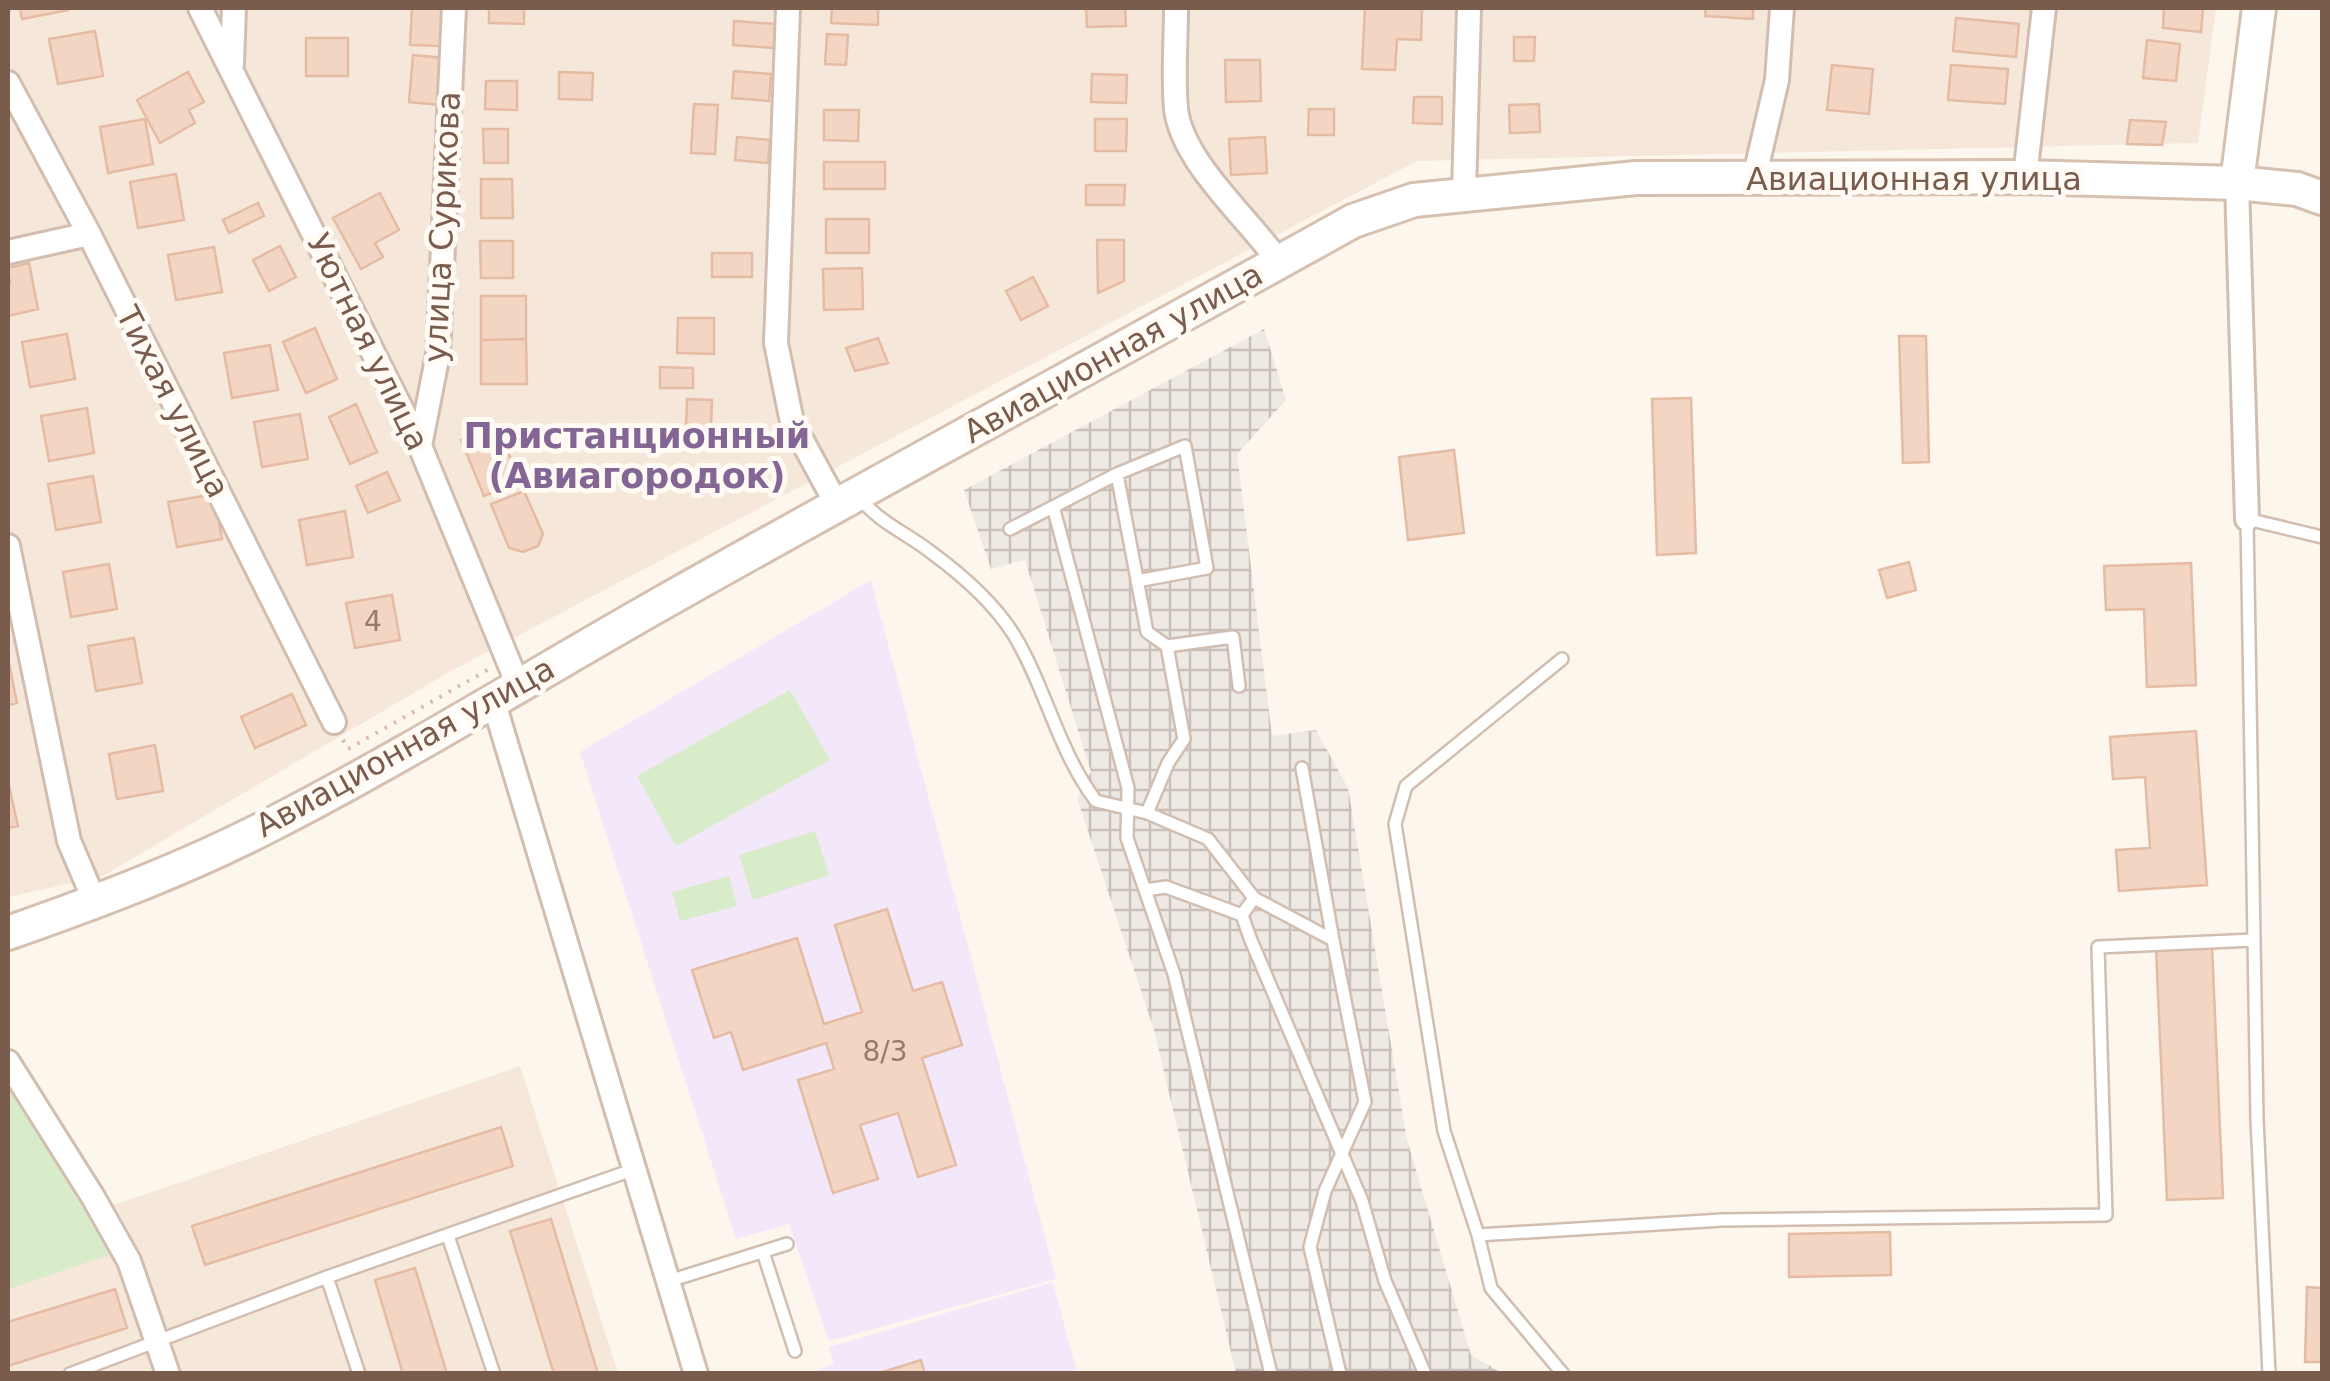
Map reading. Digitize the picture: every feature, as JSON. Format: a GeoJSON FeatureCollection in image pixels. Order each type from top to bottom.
{"type":"FeatureCollection","features":[{"type":"Feature","properties":{"kind":"street","name":"Уютная улица"},"geometry":{"type":"LineString","coordinates":[[200,8],[420,446],[506,681],[635,1169],[696,1374]]}},
{"type":"Feature","properties":{"kind":"street"},"geometry":{"type":"LineString","coordinates":[[232,68],[234,8]]}},
{"type":"Feature","properties":{"kind":"street","name":"улица Сурикова"},"geometry":{"type":"LineString","coordinates":[[420,446],[438,354],[454,8]]}},
{"type":"Feature","properties":{"kind":"street"},"geometry":{"type":"LineString","coordinates":[[788,8],[776,343],[792,422],[847,499]]}},
{"type":"Feature","properties":{"kind":"street"},"geometry":{"type":"LineString","coordinates":[[1176,8],[1176,113],[1195,156],[1280,262]]}},
{"type":"Feature","properties":{"kind":"street"},"geometry":{"type":"LineString","coordinates":[[1464,193],[1469,8]]}},
{"type":"Feature","properties":{"kind":"street"},"geometry":{"type":"LineString","coordinates":[[1754,179],[1776,80],[1782,8]]}},
{"type":"Feature","properties":{"kind":"street"},"geometry":{"type":"LineString","coordinates":[[2025,177],[2044,8]]}},
{"type":"Feature","properties":{"kind":"street"},"geometry":{"type":"LineString","coordinates":[[2248,519],[2238,183],[2259,8]]}},
{"type":"Feature","properties":{"kind":"street","name":"Тихая улица"},"geometry":{"type":"LineString","coordinates":[[8,84],[334,722]]}},
{"type":"Feature","properties":{"kind":"street","name":"Авиационная улица"},"geometry":{"type":"LineString","coordinates":[[8,933],[94,902],[274,824],[402,755],[506,681],[1353,221],[1414,200],[1636,178],[2025,177],[2238,183],[2297,189],[2322,198]]}},
{"type":"Feature","properties":{"kind":"street"},"geometry":{"type":"LineString","coordinates":[[8,252],[88,234]]}},
{"type":"Feature","properties":{"kind":"street"},"geometry":{"type":"LineString","coordinates":[[8,546],[69,841],[94,902]]}},
{"type":"Feature","properties":{"kind":"street"},"geometry":{"type":"LineString","coordinates":[[8,1062],[129,1261],[168,1374]]}},
{"type":"Feature","properties":{"kind":"lane"},"geometry":{"type":"LineString","coordinates":[[1010,529],[1054,510],[1117,474],[1184,446],[1207,568],[1138,581]]}},
{"type":"Feature","properties":{"kind":"lane"},"geometry":{"type":"LineString","coordinates":[[1117,474],[1147,632],[1167,646],[1233,637],[1239,686]]}},
{"type":"Feature","properties":{"kind":"lane"},"geometry":{"type":"LineString","coordinates":[[847,499],[931,552],[982,596],[1014,635],[1078,778],[1096,802],[1147,813],[1208,839],[1254,898],[1333,940]]}},
{"type":"Feature","properties":{"kind":"lane"},"geometry":{"type":"LineString","coordinates":[[1054,510],[1128,788],[1127,838],[1174,974],[1271,1374]]}},
{"type":"Feature","properties":{"kind":"lane"},"geometry":{"type":"LineString","coordinates":[[2270,1374],[2257,1119],[2248,519],[2322,536]]}},
{"type":"Feature","properties":{"kind":"lane"},"geometry":{"type":"LineString","coordinates":[[1147,813],[1168,763],[1184,739],[1167,646]]}},
{"type":"Feature","properties":{"kind":"lane"},"geometry":{"type":"LineString","coordinates":[[1562,659],[1406,786],[1395,824],[1444,1131],[1491,1288],[1563,1374]]}},
{"type":"Feature","properties":{"kind":"lane"},"geometry":{"type":"LineString","coordinates":[[1302,768],[1366,1102],[1325,1192],[1310,1247],[1340,1374]]}},
{"type":"Feature","properties":{"kind":"lane"},"geometry":{"type":"LineString","coordinates":[[1145,890],[1166,887],[1242,915],[1362,1201],[1385,1280],[1426,1374]]}},
{"type":"Feature","properties":{"kind":"lane"},"geometry":{"type":"LineString","coordinates":[[1242,915],[1254,898]]}},
{"type":"Feature","properties":{"kind":"lane"},"geometry":{"type":"LineString","coordinates":[[1478,1235],[1722,1220],[2106,1215],[2098,947],[2254,940]]}},
{"type":"Feature","properties":{"kind":"lane"},"geometry":{"type":"LineString","coordinates":[[70,1374],[327,1277],[635,1169]]}},
{"type":"Feature","properties":{"kind":"lane"},"geometry":{"type":"LineString","coordinates":[[448,1236],[494,1374]]}},
{"type":"Feature","properties":{"kind":"lane"},"geometry":{"type":"LineString","coordinates":[[668,1281],[787,1244]]}},
{"type":"Feature","properties":{"kind":"lane"},"geometry":{"type":"LineString","coordinates":[[763,1252],[795,1350]]}},
{"type":"Feature","properties":{"kind":"lane"},"geometry":{"type":"LineString","coordinates":[[327,1277],[360,1374]]}},
{"type":"Feature","properties":{"kind":"path"},"geometry":{"type":"LineString","coordinates":[[334,722],[348,750],[506,681]]}},
{"type":"Feature","properties":{"kind":"shaded area"},"geometry":{"type":"Polygon","coordinates":[[[8,8],[2216,8],[2198,143],[1417,161],[451,671],[101,877],[8,897],[8,8]]]}},
{"type":"Feature","properties":{"kind":"shaded area"},"geometry":{"type":"Polygon","coordinates":[[[1264,329],[1286,400],[1237,454],[1272,736],[1316,730],[1348,788],[1407,1140],[1471,1355],[1502,1373],[1236,1373],[1154,1030],[1077,798],[1091,772],[1025,560],[991,569],[964,490],[1264,329]]]}},
{"type":"Feature","properties":{"kind":"shaded area"},"geometry":{"type":"Polygon","coordinates":[[[871,580],[1056,1279],[829,1341],[789,1224],[736,1239],[580,752],[871,580]]]}},
{"type":"Feature","properties":{"kind":"shaded area"},"geometry":{"type":"Polygon","coordinates":[[[520,1066],[618,1373],[8,1373],[8,1241],[520,1066]]]}},
{"type":"Feature","properties":{"kind":"shaded area"},"geometry":{"type":"Polygon","coordinates":[[[1053,1282],[1077,1373],[807,1374],[834,1364],[829,1347],[1053,1282]]]}},
{"type":"Feature","properties":{"kind":"green space"},"geometry":{"type":"Polygon","coordinates":[[[790,690],[830,760],[676,846],[637,776],[790,690]]]}},
{"type":"Feature","properties":{"kind":"green space"},"geometry":{"type":"Polygon","coordinates":[[[815,831],[829,875],[753,900],[739,855],[815,831]]]}},
{"type":"Feature","properties":{"kind":"green space"},"geometry":{"type":"Polygon","coordinates":[[[729,876],[737,906],[680,921],[672,892],[729,876]]]}},
{"type":"Feature","properties":{"kind":"green space"},"geometry":{"type":"Polygon","coordinates":[[[8,1086],[112,1254],[8,1289],[8,1086]]]}},
{"type":"Feature","properties":{"kind":"building"},"geometry":{"type":"Polygon","coordinates":[[[20,8],[67,8],[68,10],[22,19],[20,8]]]}},
{"type":"Feature","properties":{"kind":"building"},"geometry":{"type":"Polygon","coordinates":[[[412,8],[442,8],[440,46],[410,45],[412,8]]]}},
{"type":"Feature","properties":{"kind":"building"},"geometry":{"type":"Polygon","coordinates":[[[489,8],[524,8],[524,24],[489,23],[489,8]]]}},
{"type":"Feature","properties":{"kind":"building"},"geometry":{"type":"Polygon","coordinates":[[[832,8],[878,8],[878,25],[831,23],[832,8]]]}},
{"type":"Feature","properties":{"kind":"building"},"geometry":{"type":"Polygon","coordinates":[[[1086,8],[1125,8],[1126,26],[1087,27],[1086,8]]]}},
{"type":"Feature","properties":{"kind":"building"},"geometry":{"type":"Polygon","coordinates":[[[1365,8],[1422,9],[1421,40],[1397,39],[1395,70],[1362,69],[1365,8]]]}},
{"type":"Feature","properties":{"kind":"building"},"geometry":{"type":"Polygon","coordinates":[[[1706,8],[1753,8],[1753,19],[1705,16],[1706,8]]]}},
{"type":"Feature","properties":{"kind":"building"},"geometry":{"type":"Polygon","coordinates":[[[2164,8],[2203,8],[2201,32],[2163,28],[2164,8]]]}},
{"type":"Feature","properties":{"kind":"building"},"geometry":{"type":"Polygon","coordinates":[[[1956,18],[2019,24],[2016,57],[1953,51],[1956,18]]]}},
{"type":"Feature","properties":{"kind":"building"},"geometry":{"type":"Polygon","coordinates":[[[734,21],[775,24],[774,48],[733,45],[734,21]]]}},
{"type":"Feature","properties":{"kind":"building"},"geometry":{"type":"Polygon","coordinates":[[[95,31],[103,76],[58,84],[49,39],[95,31]]]}},
{"type":"Feature","properties":{"kind":"building"},"geometry":{"type":"Polygon","coordinates":[[[827,34],[848,35],[846,65],[825,64],[827,34]]]}},
{"type":"Feature","properties":{"kind":"building"},"geometry":{"type":"Polygon","coordinates":[[[1514,37],[1535,37],[1534,61],[1514,61],[1514,37]]]}},
{"type":"Feature","properties":{"kind":"building"},"geometry":{"type":"Polygon","coordinates":[[[306,38],[348,38],[348,76],[306,76],[306,38]]]}},
{"type":"Feature","properties":{"kind":"building"},"geometry":{"type":"Polygon","coordinates":[[[2147,40],[2180,44],[2176,81],[2143,78],[2147,40]]]}},
{"type":"Feature","properties":{"kind":"building"},"geometry":{"type":"Polygon","coordinates":[[[413,55],[444,58],[440,105],[409,102],[413,55]]]}},
{"type":"Feature","properties":{"kind":"building"},"geometry":{"type":"Polygon","coordinates":[[[1225,60],[1260,60],[1261,101],[1226,102],[1225,60]]]}},
{"type":"Feature","properties":{"kind":"building"},"geometry":{"type":"Polygon","coordinates":[[[1832,65],[1873,69],[1869,114],[1827,110],[1832,65]]]}},
{"type":"Feature","properties":{"kind":"building"},"geometry":{"type":"Polygon","coordinates":[[[1951,65],[2008,69],[2005,104],[1948,100],[1951,65]]]}},
{"type":"Feature","properties":{"kind":"building"},"geometry":{"type":"Polygon","coordinates":[[[734,71],[771,74],[769,101],[732,98],[734,71]]]}},
{"type":"Feature","properties":{"kind":"building"},"geometry":{"type":"Polygon","coordinates":[[[188,72],[204,102],[189,110],[195,123],[160,143],[137,100],[188,72]]]}},
{"type":"Feature","properties":{"kind":"building"},"geometry":{"type":"Polygon","coordinates":[[[559,72],[593,73],[592,100],[559,99],[559,72]]]}},
{"type":"Feature","properties":{"kind":"building"},"geometry":{"type":"Polygon","coordinates":[[[1092,74],[1127,75],[1126,103],[1091,102],[1092,74]]]}},
{"type":"Feature","properties":{"kind":"building"},"geometry":{"type":"Polygon","coordinates":[[[486,81],[517,81],[517,110],[485,109],[486,81]]]}},
{"type":"Feature","properties":{"kind":"building"},"geometry":{"type":"Polygon","coordinates":[[[1414,97],[1442,97],[1442,124],[1413,123],[1414,97]]]}},
{"type":"Feature","properties":{"kind":"building"},"geometry":{"type":"Polygon","coordinates":[[[694,104],[718,105],[715,154],[691,153],[694,104]]]}},
{"type":"Feature","properties":{"kind":"building"},"geometry":{"type":"Polygon","coordinates":[[[1539,104],[1540,132],[1510,133],[1509,105],[1539,104]]]}},
{"type":"Feature","properties":{"kind":"building"},"geometry":{"type":"Polygon","coordinates":[[[1309,109],[1334,109],[1334,135],[1308,135],[1309,109]]]}},
{"type":"Feature","properties":{"kind":"building"},"geometry":{"type":"Polygon","coordinates":[[[824,110],[859,110],[858,141],[824,140],[824,110]]]}},
{"type":"Feature","properties":{"kind":"building"},"geometry":{"type":"Polygon","coordinates":[[[145,119],[153,164],[108,173],[100,127],[145,119]]]}},
{"type":"Feature","properties":{"kind":"building"},"geometry":{"type":"Polygon","coordinates":[[[1095,119],[1127,119],[1126,151],[1095,151],[1095,119]]]}},
{"type":"Feature","properties":{"kind":"building"},"geometry":{"type":"Polygon","coordinates":[[[2130,120],[2166,122],[2162,145],[2127,144],[2130,120]]]}},
{"type":"Feature","properties":{"kind":"building"},"geometry":{"type":"Polygon","coordinates":[[[483,129],[508,129],[508,163],[484,163],[483,129]]]}},
{"type":"Feature","properties":{"kind":"building"},"geometry":{"type":"Polygon","coordinates":[[[737,137],[770,140],[768,163],[735,160],[737,137]]]}},
{"type":"Feature","properties":{"kind":"building"},"geometry":{"type":"Polygon","coordinates":[[[1265,137],[1267,173],[1231,175],[1229,139],[1265,137]]]}},
{"type":"Feature","properties":{"kind":"building"},"geometry":{"type":"Polygon","coordinates":[[[824,162],[885,162],[885,189],[824,189],[824,162]]]}},
{"type":"Feature","properties":{"kind":"building"},"geometry":{"type":"Polygon","coordinates":[[[176,174],[184,220],[138,228],[130,182],[176,174]]]}},
{"type":"Feature","properties":{"kind":"building"},"geometry":{"type":"Polygon","coordinates":[[[481,179],[512,179],[513,218],[481,218],[481,179]]]}},
{"type":"Feature","properties":{"kind":"building"},"geometry":{"type":"Polygon","coordinates":[[[1086,185],[1125,185],[1124,205],[1086,205],[1086,185]]]}},
{"type":"Feature","properties":{"kind":"building"},"geometry":{"type":"Polygon","coordinates":[[[380,193],[399,230],[375,243],[383,257],[361,269],[333,218],[380,193]]]}},
{"type":"Feature","properties":{"kind":"building"},"geometry":{"type":"Polygon","coordinates":[[[258,203],[264,216],[229,233],[223,220],[258,203]]]}},
{"type":"Feature","properties":{"kind":"building"},"geometry":{"type":"Polygon","coordinates":[[[826,219],[869,219],[869,253],[826,253],[826,219]]]}},
{"type":"Feature","properties":{"kind":"building"},"geometry":{"type":"Polygon","coordinates":[[[1097,240],[1124,240],[1124,281],[1098,293],[1097,240]]]}},
{"type":"Feature","properties":{"kind":"building"},"geometry":{"type":"Polygon","coordinates":[[[480,241],[513,241],[513,278],[481,278],[480,241]]]}},
{"type":"Feature","properties":{"kind":"building"},"geometry":{"type":"Polygon","coordinates":[[[280,246],[296,277],[269,291],[253,260],[280,246]]]}},
{"type":"Feature","properties":{"kind":"building"},"geometry":{"type":"Polygon","coordinates":[[[214,247],[222,292],[176,300],[168,255],[214,247]]]}},
{"type":"Feature","properties":{"kind":"building"},"geometry":{"type":"Polygon","coordinates":[[[712,253],[752,253],[752,277],[712,277],[712,253]]]}},
{"type":"Feature","properties":{"kind":"building"},"geometry":{"type":"Polygon","coordinates":[[[29,263],[38,309],[8,316],[8,268],[29,263]]]}},
{"type":"Feature","properties":{"kind":"building"},"geometry":{"type":"Polygon","coordinates":[[[862,268],[863,309],[824,310],[823,269],[862,268]]]}},
{"type":"Feature","properties":{"kind":"building"},"geometry":{"type":"Polygon","coordinates":[[[1033,277],[1048,306],[1021,320],[1006,291],[1033,277]]]}},
{"type":"Feature","properties":{"kind":"building"},"geometry":{"type":"Polygon","coordinates":[[[481,296],[526,296],[526,339],[481,340],[481,296]]]}},
{"type":"Feature","properties":{"kind":"building"},"geometry":{"type":"Polygon","coordinates":[[[678,318],[714,318],[714,354],[677,353],[678,318]]]}},
{"type":"Feature","properties":{"kind":"building"},"geometry":{"type":"Polygon","coordinates":[[[315,328],[337,379],[306,393],[283,342],[315,328]]]}},
{"type":"Feature","properties":{"kind":"building"},"geometry":{"type":"Polygon","coordinates":[[[67,334],[75,379],[30,387],[22,342],[67,334]]]}},
{"type":"Feature","properties":{"kind":"building"},"geometry":{"type":"Polygon","coordinates":[[[1899,336],[1926,336],[1929,462],[1903,463],[1899,336]]]}},
{"type":"Feature","properties":{"kind":"building"},"geometry":{"type":"Polygon","coordinates":[[[878,338],[888,363],[855,371],[846,348],[878,338]]]}},
{"type":"Feature","properties":{"kind":"building"},"geometry":{"type":"Polygon","coordinates":[[[526,339],[527,384],[481,384],[481,340],[526,339]]]}},
{"type":"Feature","properties":{"kind":"building"},"geometry":{"type":"Polygon","coordinates":[[[270,345],[278,390],[232,398],[224,353],[270,345]]]}},
{"type":"Feature","properties":{"kind":"building"},"geometry":{"type":"Polygon","coordinates":[[[660,367],[693,368],[693,388],[660,388],[660,367]]]}},
{"type":"Feature","properties":{"kind":"building"},"geometry":{"type":"Polygon","coordinates":[[[1691,398],[1696,553],[1657,555],[1652,399],[1691,398]]]}},
{"type":"Feature","properties":{"kind":"building"},"geometry":{"type":"Polygon","coordinates":[[[687,399],[712,400],[711,429],[686,428],[687,399]]]}},
{"type":"Feature","properties":{"kind":"building"},"geometry":{"type":"Polygon","coordinates":[[[356,404],[377,452],[350,464],[329,417],[356,404]]]}},
{"type":"Feature","properties":{"kind":"building"},"geometry":{"type":"Polygon","coordinates":[[[87,408],[94,453],[49,461],[41,416],[87,408]]]}},
{"type":"Feature","properties":{"kind":"building"},"geometry":{"type":"Polygon","coordinates":[[[300,414],[308,459],[262,467],[254,422],[300,414]]]}},
{"type":"Feature","properties":{"kind":"building"},"geometry":{"type":"Polygon","coordinates":[[[497,425],[520,481],[484,496],[461,440],[497,425]]]}},
{"type":"Feature","properties":{"kind":"building"},"geometry":{"type":"Polygon","coordinates":[[[1454,450],[1464,533],[1408,540],[1399,457],[1454,450]]]}},
{"type":"Feature","properties":{"kind":"building"},"geometry":{"type":"Polygon","coordinates":[[[387,472],[400,500],[368,513],[356,486],[387,472]]]}},
{"type":"Feature","properties":{"kind":"building"},"geometry":{"type":"Polygon","coordinates":[[[93,476],[101,522],[56,530],[48,484],[93,476]]]}},
{"type":"Feature","properties":{"kind":"building"},"geometry":{"type":"Polygon","coordinates":[[[524,491],[543,534],[538,546],[523,552],[509,548],[491,504],[524,491]]]}},
{"type":"Feature","properties":{"kind":"building"},"geometry":{"type":"Polygon","coordinates":[[[214,494],[222,539],[177,547],[168,502],[214,494]]]}},
{"type":"Feature","properties":{"kind":"building"},"geometry":{"type":"Polygon","coordinates":[[[345,511],[353,557],[307,565],[299,520],[345,511]]]}},
{"type":"Feature","properties":{"kind":"building"},"geometry":{"type":"Polygon","coordinates":[[[1909,562],[1916,590],[1887,598],[1879,570],[1909,562]]]}},
{"type":"Feature","properties":{"kind":"building"},"geometry":{"type":"Polygon","coordinates":[[[2191,563],[2196,685],[2147,687],[2144,609],[2106,610],[2104,566],[2191,563]]]}},
{"type":"Feature","properties":{"kind":"building"},"geometry":{"type":"Polygon","coordinates":[[[109,564],[117,609],[71,617],[63,572],[109,564]]]}},
{"type":"Feature","properties":{"kind":"building"},"geometry":{"type":"Polygon","coordinates":[[[392,595],[400,640],[355,648],[346,603],[392,595]]]}},
{"type":"Feature","properties":{"kind":"building"},"geometry":{"type":"Polygon","coordinates":[[[134,638],[142,683],[96,691],[88,646],[134,638]]]}},
{"type":"Feature","properties":{"kind":"building"},"geometry":{"type":"Polygon","coordinates":[[[8,658],[17,703],[8,705],[8,658]]]}},
{"type":"Feature","properties":{"kind":"building"},"geometry":{"type":"Polygon","coordinates":[[[292,694],[306,725],[255,748],[241,717],[292,694]]]}},
{"type":"Feature","properties":{"kind":"building"},"geometry":{"type":"Polygon","coordinates":[[[2196,731],[2207,885],[2119,891],[2116,850],[2150,848],[2145,777],[2113,779],[2110,737],[2196,731]]]}},
{"type":"Feature","properties":{"kind":"building"},"geometry":{"type":"Polygon","coordinates":[[[155,745],[163,791],[117,799],[109,754],[155,745]]]}},
{"type":"Feature","properties":{"kind":"building"},"geometry":{"type":"Polygon","coordinates":[[[8,781],[18,826],[8,828],[8,781]]]}},
{"type":"Feature","properties":{"kind":"building"},"geometry":{"type":"Polygon","coordinates":[[[887,909],[913,991],[942,982],[962,1045],[922,1058],[956,1165],[918,1177],[898,1113],[860,1125],[878,1179],[833,1193],[798,1080],[834,1069],[826,1043],[743,1070],[731,1032],[714,1038],[692,970],[797,938],[824,1024],[862,1012],[835,925],[887,909]]]}},
{"type":"Feature","properties":{"kind":"building"},"geometry":{"type":"Polygon","coordinates":[[[2212,946],[2223,1198],[2167,1200],[2156,948],[2212,946]]]}},
{"type":"Feature","properties":{"kind":"building"},"geometry":{"type":"Polygon","coordinates":[[[501,1127],[513,1166],[205,1265],[192,1226],[501,1127]]]}},
{"type":"Feature","properties":{"kind":"building"},"geometry":{"type":"Polygon","coordinates":[[[551,1219],[598,1374],[554,1374],[510,1231],[551,1219]]]}},
{"type":"Feature","properties":{"kind":"building"},"geometry":{"type":"Polygon","coordinates":[[[1890,1232],[1891,1275],[1789,1277],[1789,1234],[1890,1232]]]}},
{"type":"Feature","properties":{"kind":"building"},"geometry":{"type":"Polygon","coordinates":[[[415,1268],[447,1374],[403,1374],[375,1280],[415,1268]]]}},
{"type":"Feature","properties":{"kind":"building"},"geometry":{"type":"Polygon","coordinates":[[[2307,1287],[2322,1288],[2322,1362],[2305,1362],[2307,1287]]]}},
{"type":"Feature","properties":{"kind":"building"},"geometry":{"type":"Polygon","coordinates":[[[115,1289],[127,1328],[8,1366],[8,1322],[115,1289]]]}},
{"type":"Feature","properties":{"kind":"building"},"geometry":{"type":"Polygon","coordinates":[[[921,1360],[925,1374],[876,1374],[921,1360]]]}},
{"type":"Feature","properties":{"kind":"district","name":"Пристанционный (Авиагородок)"},"geometry":{"type":"Point","coordinates":[637,456]}}]}
